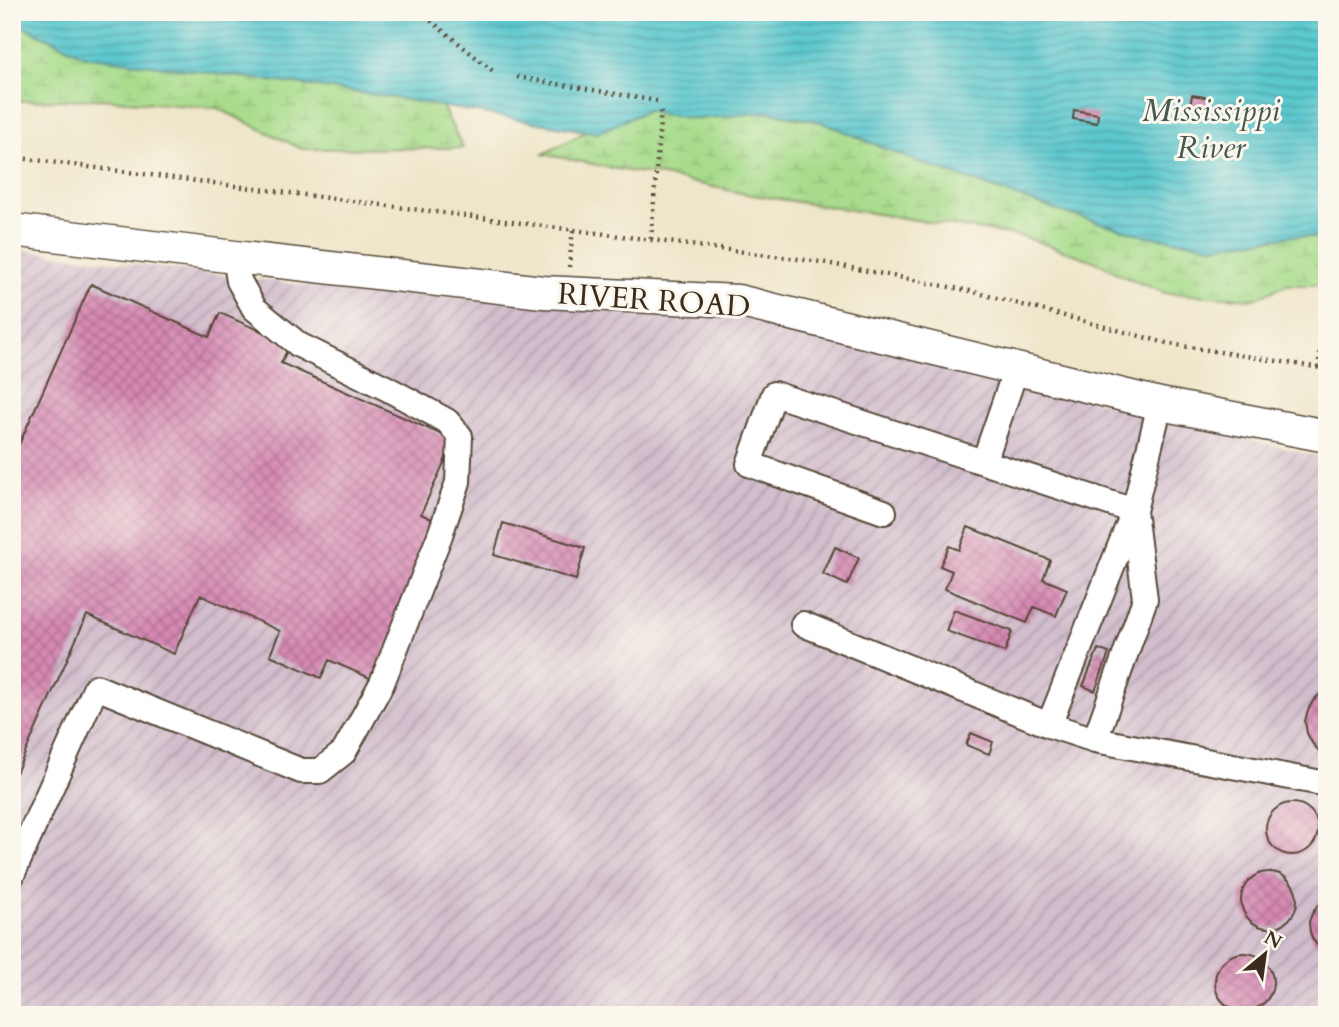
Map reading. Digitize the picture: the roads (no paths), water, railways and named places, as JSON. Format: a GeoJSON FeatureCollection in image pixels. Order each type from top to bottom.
{"type":"FeatureCollection","features":[{"type":"Feature","properties":{"kind":"main road","name":"RIVER ROAD"},"geometry":{"type":"LineString","coordinates":[[12,230],[543,292],[738,301],[1160,404],[1327,436]]}},
{"type":"Feature","properties":{"kind":"lane"},"geometry":{"type":"LineString","coordinates":[[12,875],[96,687],[301,771],[320,771],[344,752],[382,682],[440,535],[458,482],[460,436],[447,421],[299,345],[254,308],[239,281],[235,257]]}},
{"type":"Feature","properties":{"kind":"lane"},"geometry":{"type":"LineString","coordinates":[[984,462],[1016,369]]}},
{"type":"Feature","properties":{"kind":"lane"},"geometry":{"type":"LineString","coordinates":[[884,512],[749,464],[774,394],[1134,511]]}},
{"type":"Feature","properties":{"kind":"lane"},"geometry":{"type":"LineString","coordinates":[[1049,725],[1134,511],[1160,404]]}},
{"type":"Feature","properties":{"kind":"lane"},"geometry":{"type":"LineString","coordinates":[[1095,740],[1145,599],[1134,511]]}},
{"type":"Feature","properties":{"kind":"lane"},"geometry":{"type":"LineString","coordinates":[[803,624],[1049,725],[1095,740],[1327,784]]}},
{"type":"Feature","properties":{"kind":"water","name":"Mississippi River"},"geometry":{"type":"Polygon","coordinates":[[[12,12],[1327,12],[1327,238],[1293,236],[1214,246],[1146,236],[1059,211],[918,162],[821,122],[769,112],[698,119],[648,110],[597,133],[384,96],[85,56],[12,21],[12,12]]]}}]}
